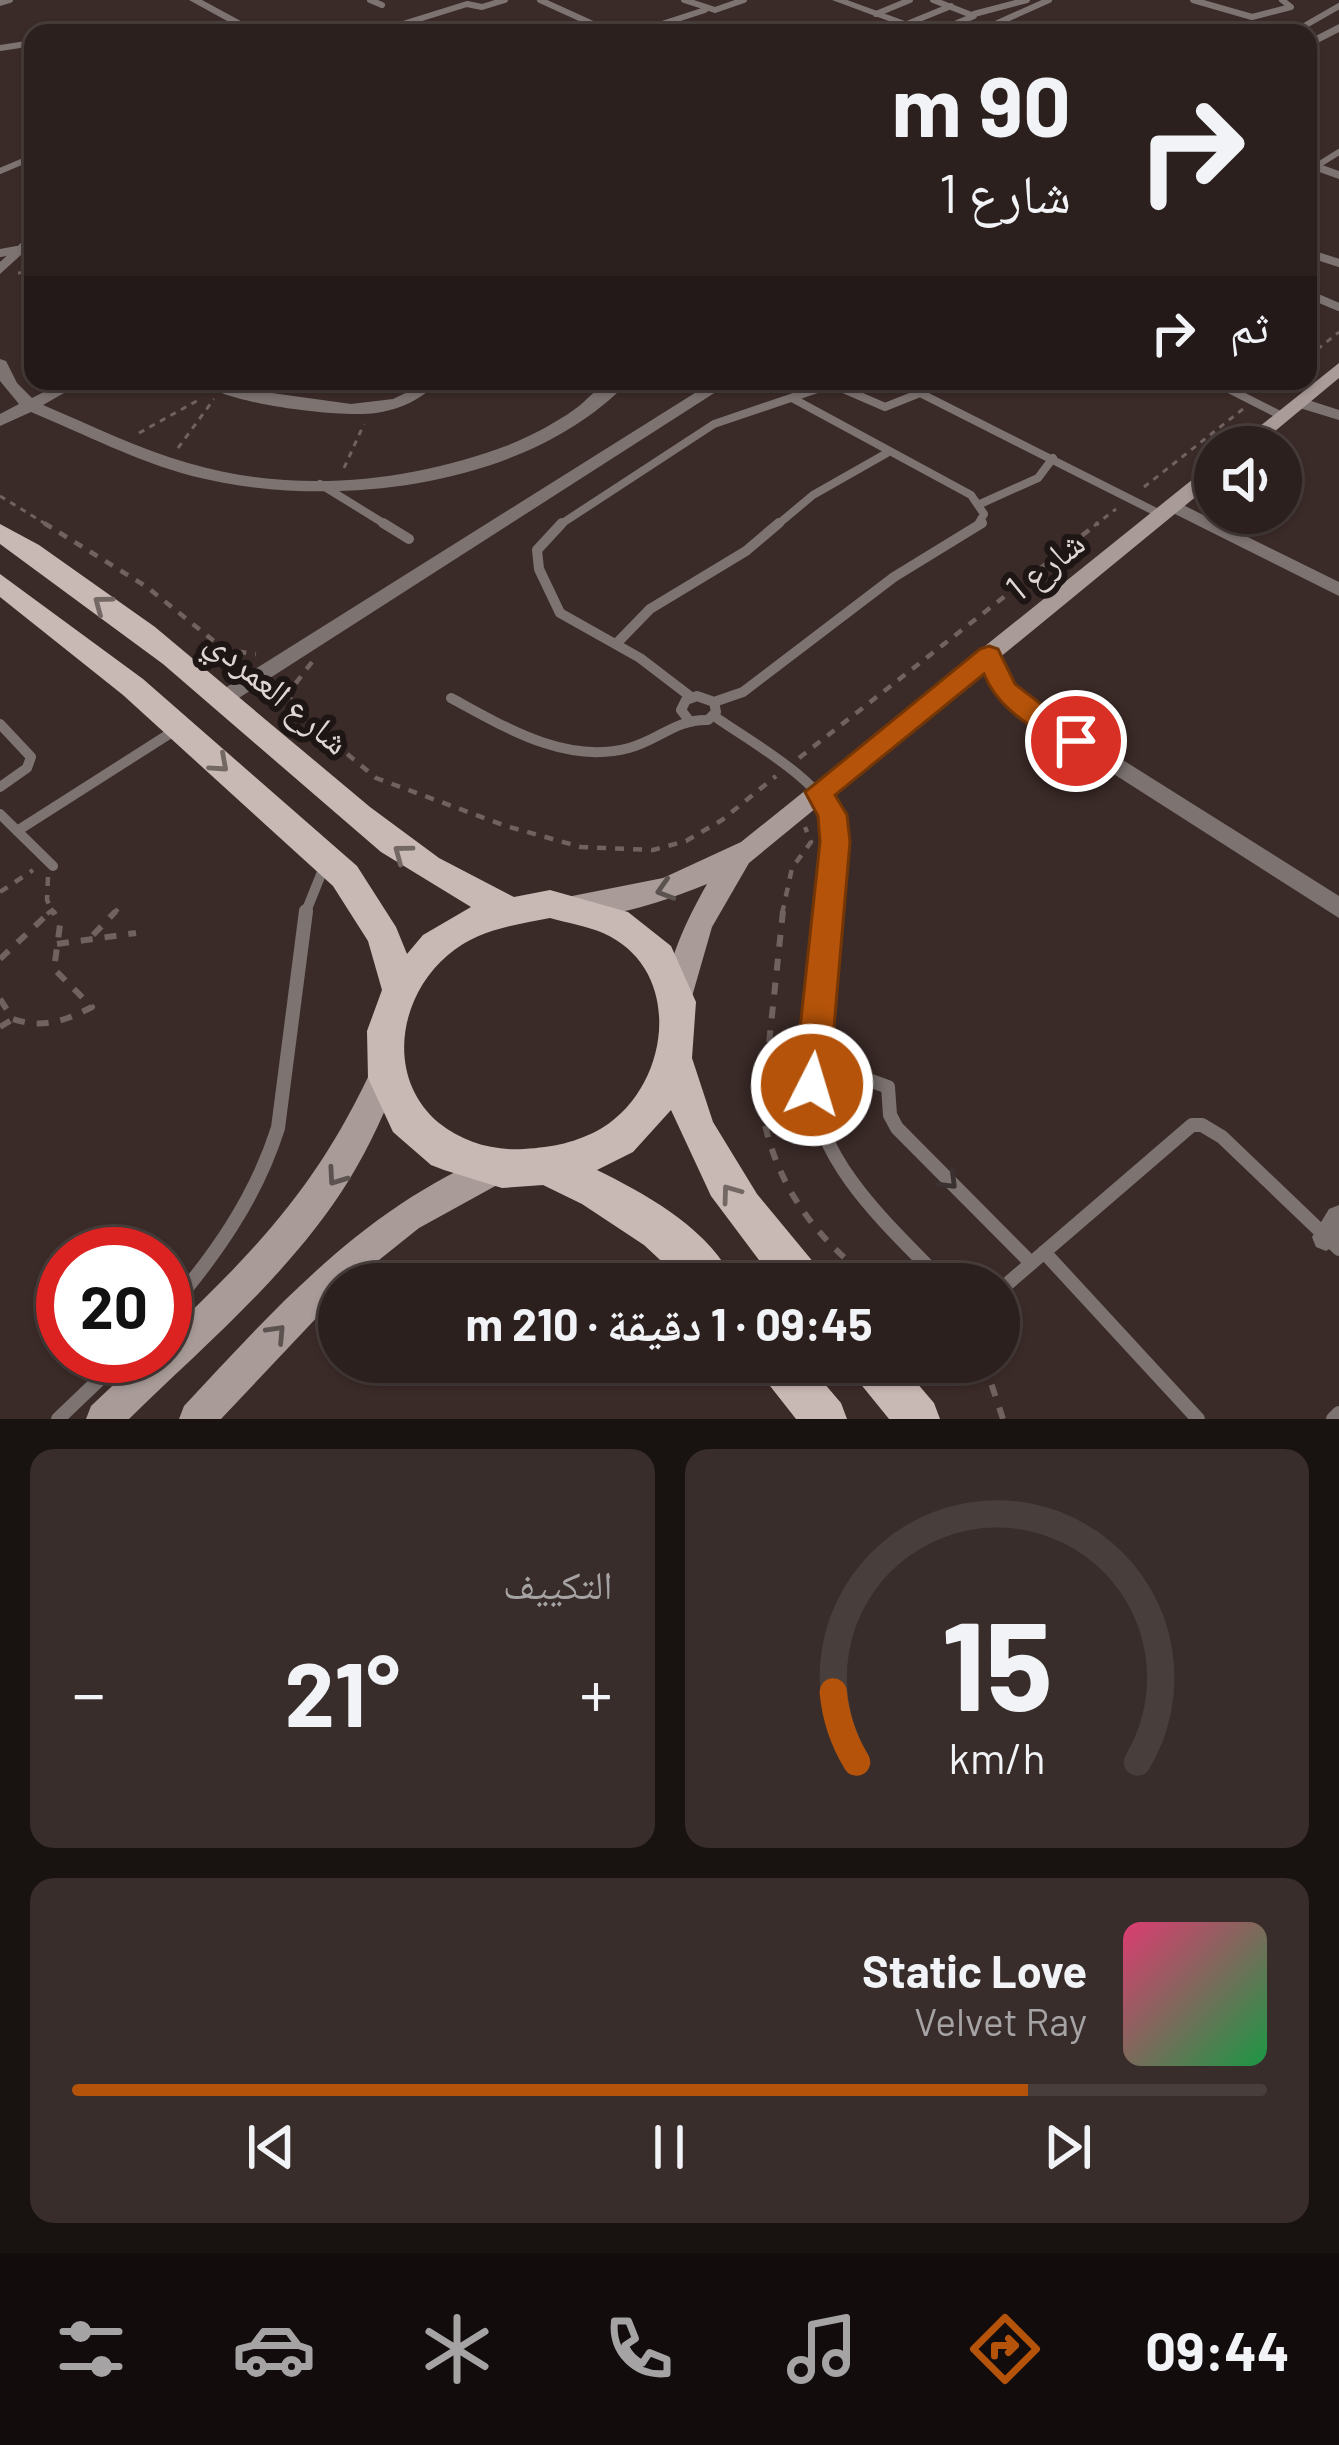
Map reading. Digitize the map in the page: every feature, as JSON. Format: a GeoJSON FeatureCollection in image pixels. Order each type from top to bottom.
{"type":"FeatureCollection","features":[{"type":"Feature","properties":{"kind":"main road","name":"شارع العمردي"},"geometry":{"type":"LineString","coordinates":[[0,532],[224,698],[400,852],[448,883],[505,908]]}},
{"type":"Feature","properties":{"kind":"main road"},"geometry":{"type":"LineString","coordinates":[[0,583],[180,727],[328,860],[374,915],[398,987]]}},
{"type":"Feature","properties":{"kind":"main road"},"geometry":{"type":"LineString","coordinates":[[676,1065],[643,1120],[584,1159],[549,1168],[497,1168],[464,1160],[436,1145],[396,1100],[386,1072],[388,1014],[398,987],[442,937],[505,908],[572,906],[608,917],[640,937],[664,964],[679,998],[682,1020],[676,1065],[692,1123],[720,1181],[787,1263]]}},
{"type":"Feature","properties":{"kind":"main road"},"geometry":{"type":"LineString","coordinates":[[549,1168],[627,1206],[663,1232],[693,1263]]}},
{"type":"Feature","properties":{"kind":"main road"},"geometry":{"type":"LineString","coordinates":[[795,1383],[825,1419]]}},
{"type":"Feature","properties":{"kind":"street"},"geometry":{"type":"LineString","coordinates":[[194,0],[240,24]]}},
{"type":"Feature","properties":{"kind":"street"},"geometry":{"type":"LineString","coordinates":[[837,0],[907,24]]}},
{"type":"Feature","properties":{"kind":"street"},"geometry":{"type":"LineString","coordinates":[[0,270],[8,251]]}},
{"type":"Feature","properties":{"kind":"street"},"geometry":{"type":"LineString","coordinates":[[0,364],[10,385],[29,405],[168,463],[238,480],[330,483],[427,474],[508,452],[574,420],[610,390]]}},
{"type":"Feature","properties":{"kind":"street"},"geometry":{"type":"LineString","coordinates":[[0,421],[59,390]]}},
{"type":"Feature","properties":{"kind":"street"},"geometry":{"type":"LineString","coordinates":[[223,390],[373,408],[397,404],[420,391]]}},
{"type":"Feature","properties":{"kind":"street"},"geometry":{"type":"LineString","coordinates":[[224,698],[711,390]]}},
{"type":"Feature","properties":{"kind":"street"},"geometry":{"type":"LineString","coordinates":[[1270,426],[1314,390]]}},
{"type":"Feature","properties":{"kind":"street"},"geometry":{"type":"LineString","coordinates":[[1299,402],[1339,415]]}},
{"type":"Feature","properties":{"kind":"street","name":"شارع 1"},"geometry":{"type":"LineString","coordinates":[[572,906],[621,902],[669,890],[750,849],[1194,488]]}},
{"type":"Feature","properties":{"kind":"street"},"geometry":{"type":"LineString","coordinates":[[1167,511],[1339,590]]}},
{"type":"Feature","properties":{"kind":"street"},"geometry":{"type":"LineString","coordinates":[[989,655],[1004,689],[1018,704],[1339,908]]}},
{"type":"Feature","properties":{"kind":"street","name":"شارع 1"},"geometry":{"type":"LineString","coordinates":[[679,998],[687,955],[702,916],[750,849]]}},
{"type":"Feature","properties":{"kind":"street"},"geometry":{"type":"LineString","coordinates":[[104,1419],[315,1206],[371,1116],[386,1072]]}},
{"type":"Feature","properties":{"kind":"street"},"geometry":{"type":"LineString","coordinates":[[197,1419],[368,1241],[410,1211],[497,1168]]}},
{"type":"Feature","properties":{"kind":"lane"},"geometry":{"type":"LineString","coordinates":[[0,3],[10,0]]}},
{"type":"Feature","properties":{"kind":"lane"},"geometry":{"type":"LineString","coordinates":[[370,0],[382,5]]}},
{"type":"Feature","properties":{"kind":"lane"},"geometry":{"type":"LineString","coordinates":[[402,24],[469,3],[484,7],[505,0]]}},
{"type":"Feature","properties":{"kind":"lane"},"geometry":{"type":"LineString","coordinates":[[540,0],[593,24]]}},
{"type":"Feature","properties":{"kind":"lane"},"geometry":{"type":"LineString","coordinates":[[684,0],[707,9]]}},
{"type":"Feature","properties":{"kind":"lane"},"geometry":{"type":"LineString","coordinates":[[662,24],[745,0]]}},
{"type":"Feature","properties":{"kind":"lane"},"geometry":{"type":"LineString","coordinates":[[876,14],[910,0]]}},
{"type":"Feature","properties":{"kind":"lane"},"geometry":{"type":"LineString","coordinates":[[933,0],[974,14]]}},
{"type":"Feature","properties":{"kind":"lane"},"geometry":{"type":"LineString","coordinates":[[958,23],[1027,0]]}},
{"type":"Feature","properties":{"kind":"lane"},"geometry":{"type":"LineString","coordinates":[[995,24],[1049,0]]}},
{"type":"Feature","properties":{"kind":"lane"},"geometry":{"type":"LineString","coordinates":[[1193,0],[1261,17],[1291,7],[1282,0]]}},
{"type":"Feature","properties":{"kind":"lane"},"geometry":{"type":"LineString","coordinates":[[907,24],[951,6]]}},
{"type":"Feature","properties":{"kind":"lane"},"geometry":{"type":"LineString","coordinates":[[1308,24],[1339,6]]}},
{"type":"Feature","properties":{"kind":"lane"},"geometry":{"type":"LineString","coordinates":[[815,390],[715,424],[541,541],[536,560],[560,613],[714,709],[819,792],[832,815],[835,842],[814,1060],[815,1112],[837,1163],[926,1263]]}},
{"type":"Feature","properties":{"kind":"lane"},"geometry":{"type":"LineString","coordinates":[[846,390],[885,407],[918,392],[1167,511]]}},
{"type":"Feature","properties":{"kind":"lane"},"geometry":{"type":"LineString","coordinates":[[1231,390],[1282,416]]}},
{"type":"Feature","properties":{"kind":"lane"},"geometry":{"type":"LineString","coordinates":[[792,398],[980,504]]}},
{"type":"Feature","properties":{"kind":"lane"},"geometry":{"type":"LineString","coordinates":[[616,644],[650,609],[746,550],[813,495],[887,452]]}},
{"type":"Feature","properties":{"kind":"lane"},"geometry":{"type":"LineString","coordinates":[[980,504],[1038,478],[1053,458]]}},
{"type":"Feature","properties":{"kind":"lane"},"geometry":{"type":"LineString","coordinates":[[330,483],[409,539]]}},
{"type":"Feature","properties":{"kind":"lane"},"geometry":{"type":"LineString","coordinates":[[691,697],[681,710],[688,719],[702,722],[894,578],[975,532],[982,524],[980,504]]}},
{"type":"Feature","properties":{"kind":"lane"},"geometry":{"type":"LineString","coordinates":[[452,698],[534,741],[596,754],[647,743],[688,719]]}},
{"type":"Feature","properties":{"kind":"lane"},"geometry":{"type":"LineString","coordinates":[[0,724],[31,757],[27,768],[0,787]]}},
{"type":"Feature","properties":{"kind":"lane"},"geometry":{"type":"LineString","coordinates":[[17,831],[180,727]]}},
{"type":"Feature","properties":{"kind":"lane"},"geometry":{"type":"LineString","coordinates":[[0,814],[50,863]]}},
{"type":"Feature","properties":{"kind":"lane"},"geometry":{"type":"LineString","coordinates":[[192,1281],[237,1226],[269,1160],[278,1128],[307,901],[328,860]]}},
{"type":"Feature","properties":{"kind":"lane"},"geometry":{"type":"LineString","coordinates":[[814,1060],[889,1088],[887,1101],[897,1128],[1038,1257],[1198,1419]]}},
{"type":"Feature","properties":{"kind":"lane"},"geometry":{"type":"LineString","coordinates":[[1020,1273],[1192,1126],[1213,1130],[1335,1235]]}},
{"type":"Feature","properties":{"kind":"lane"},"geometry":{"type":"LineString","coordinates":[[58,1419],[96,1383]]}},
{"type":"Feature","properties":{"kind":"path"},"geometry":{"type":"LineString","coordinates":[[123,444],[177,408],[219,392],[168,463]]}},
{"type":"Feature","properties":{"kind":"path"},"geometry":{"type":"LineString","coordinates":[[330,483],[373,408]]}},
{"type":"Feature","properties":{"kind":"path"},"geometry":{"type":"LineString","coordinates":[[759,790],[809,831],[812,842],[785,887],[762,1110],[765,1138],[788,1193],[849,1263]]}},
{"type":"Feature","properties":{"kind":"path"},"geometry":{"type":"LineString","coordinates":[[0,892],[50,863]]}},
{"type":"Feature","properties":{"kind":"path"},"geometry":{"type":"LineString","coordinates":[[0,1027],[13,1019],[53,1024],[92,1007],[58,977],[54,960],[61,925],[45,892],[50,863]]}},
{"type":"Feature","properties":{"kind":"path"},"geometry":{"type":"LineString","coordinates":[[91,937],[118,909]]}},
{"type":"Feature","properties":{"kind":"path"},"geometry":{"type":"LineString","coordinates":[[0,959],[19,949],[31,926],[54,910]]}},
{"type":"Feature","properties":{"kind":"path"},"geometry":{"type":"LineString","coordinates":[[57,944],[136,933]]}},
{"type":"Feature","properties":{"kind":"path"},"geometry":{"type":"LineString","coordinates":[[0,999],[13,1019]]}},
{"type":"Feature","properties":{"kind":"path"},"geometry":{"type":"LineString","coordinates":[[991,1383],[1004,1419]]}},
{"type":"Feature","properties":{"kind":"route"},"geometry":{"type":"LineString","coordinates":[[812,1085],[835,842],[832,815],[819,792],[989,655],[1004,689],[1018,704],[1076,741]]}}]}
